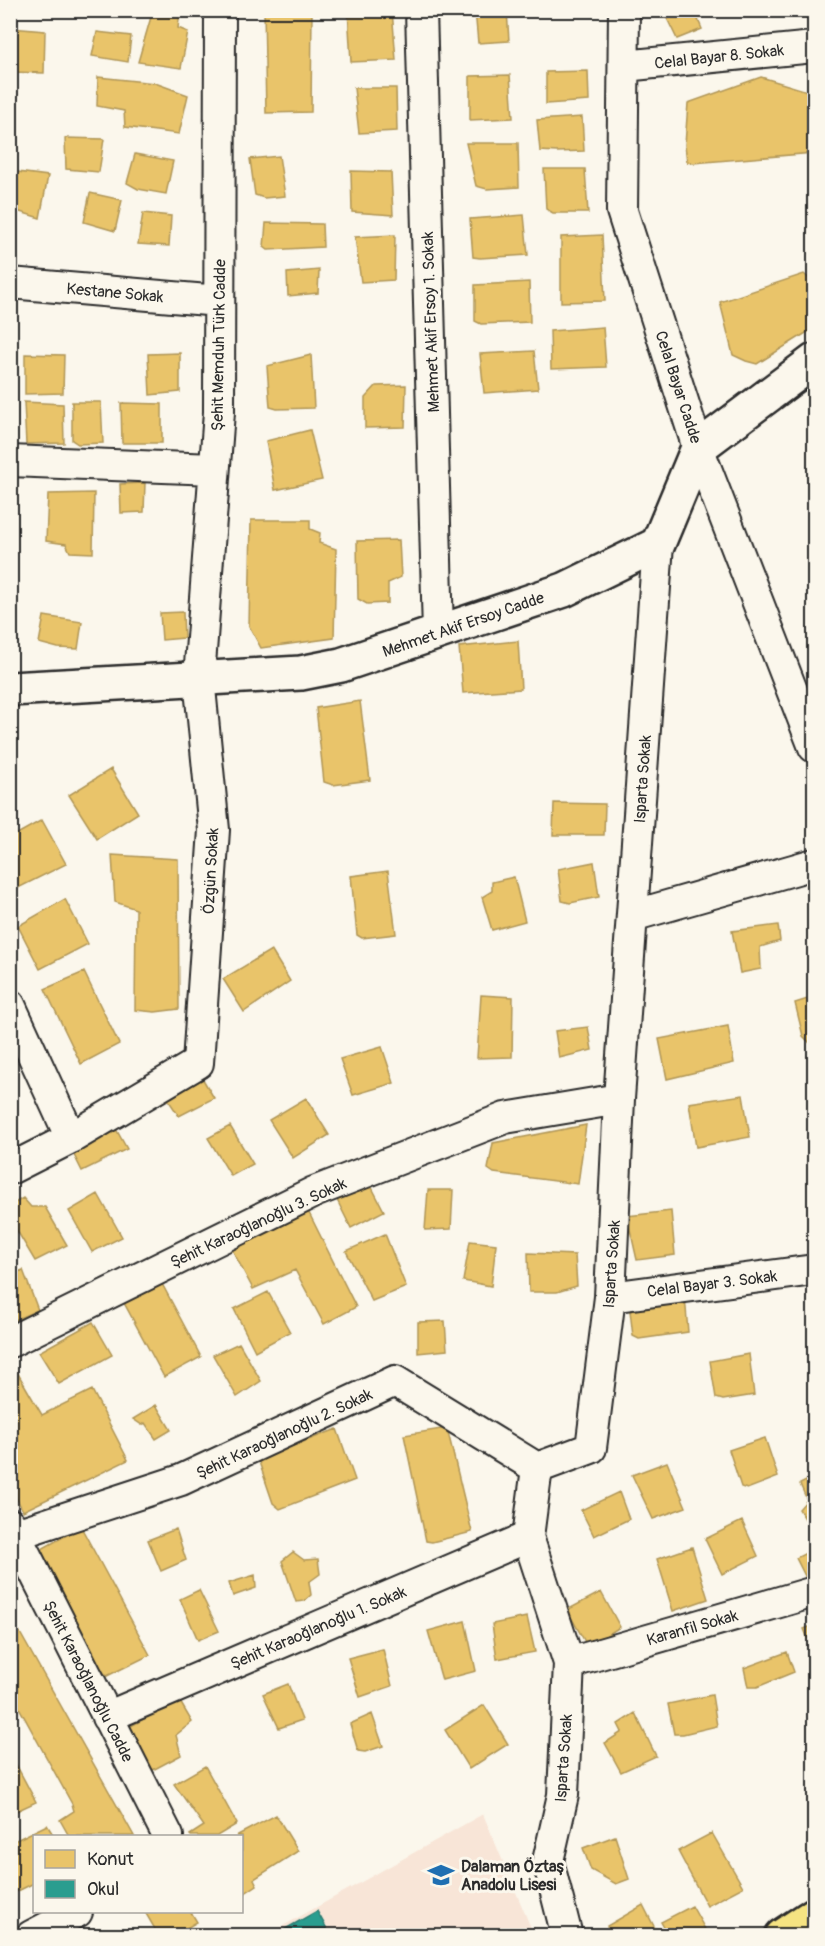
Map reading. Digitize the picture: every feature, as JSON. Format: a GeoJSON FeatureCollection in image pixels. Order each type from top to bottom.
{"type":"FeatureCollection","features":[{"type":"Feature","properties":{"kind":"main road"},"geometry":{"type":"LineString","coordinates":[[782,1935],[814,1915]]}},
{"type":"Feature","properties":{"kind":"street","name":"Şehit Memduh Türk Cadde"},"geometry":{"type":"LineString","coordinates":[[199,678],[219,412],[220,10]]}},
{"type":"Feature","properties":{"kind":"street","name":"Mehmet Akif Ersoy 1. Sokak"},"geometry":{"type":"LineString","coordinates":[[422,10],[438,633]]}},
{"type":"Feature","properties":{"kind":"street","name":"Celal Bayar Cadde"},"geometry":{"type":"LineString","coordinates":[[624,10],[622,211],[698,448],[814,747]]}},
{"type":"Feature","properties":{"kind":"street","name":"Celal Bayar 8. Sokak"},"geometry":{"type":"LineString","coordinates":[[624,66],[814,47]]}},
{"type":"Feature","properties":{"kind":"street","name":"Kestane Sokak"},"geometry":{"type":"LineString","coordinates":[[10,283],[219,301]]}},
{"type":"Feature","properties":{"kind":"street"},"geometry":{"type":"LineString","coordinates":[[658,544],[698,448],[814,361]]}},
{"type":"Feature","properties":{"kind":"street"},"geometry":{"type":"LineString","coordinates":[[10,461],[214,469]]}},
{"type":"Feature","properties":{"kind":"street","name":"Mehmet Akif Ersoy Cadde"},"geometry":{"type":"LineString","coordinates":[[10,689],[301,673],[331,667],[564,590],[658,544]]}},
{"type":"Feature","properties":{"kind":"street","name":"Isparta Sokak"},"geometry":{"type":"LineString","coordinates":[[567,1935],[548,1861],[563,1795],[569,1662],[528,1537],[537,1468],[591,1448],[610,1296],[619,1099],[658,544]]}},
{"type":"Feature","properties":{"kind":"street","name":"Özgün Sokak"},"geometry":{"type":"LineString","coordinates":[[71,1138],[198,1063],[214,830],[199,678]]}},
{"type":"Feature","properties":{"kind":"street"},"geometry":{"type":"LineString","coordinates":[[632,916],[814,864]]}},
{"type":"Feature","properties":{"kind":"street"},"geometry":{"type":"LineString","coordinates":[[10,1005],[71,1138],[10,1169]]}},
{"type":"Feature","properties":{"kind":"street","name":"Şehit Karaoğlanoğlu 3. Sokak"},"geometry":{"type":"LineString","coordinates":[[10,1342],[314,1192],[505,1118],[619,1099]]}},
{"type":"Feature","properties":{"kind":"street","name":"Celal Bayar 3. Sokak"},"geometry":{"type":"LineString","coordinates":[[610,1296],[814,1270]]}},
{"type":"Feature","properties":{"kind":"street","name":"Şehit Karaoğlanoğlu 2. Sokak"},"geometry":{"type":"LineString","coordinates":[[12,1531],[181,1480],[396,1382],[537,1468]]}},
{"type":"Feature","properties":{"kind":"street","name":"Şehit Karaoğlanoğlu Cadde"},"geometry":{"type":"LineString","coordinates":[[12,1531],[167,1835]]}},
{"type":"Feature","properties":{"kind":"street","name":"Şehit Karaoğlanoğlu 1. Sokak"},"geometry":{"type":"LineString","coordinates":[[107,1717],[528,1537]]}},
{"type":"Feature","properties":{"kind":"street","name":"Karanfil Sokak"},"geometry":{"type":"LineString","coordinates":[[569,1662],[814,1592]]}},
{"type":"Feature","properties":{"kind":"street"},"geometry":{"type":"LineString","coordinates":[[31,1935],[73,1913]]}},
{"type":"Feature","properties":{"kind":"shaded area","name":"Dalaman Öztaş Anadolu Lisesi"},"geometry":{"type":"Polygon","coordinates":[[[483,1814],[534,1935],[265,1936],[483,1814]]]}},
{"type":"Feature","properties":{"kind":"building: Konut"},"geometry":{"type":"Polygon","coordinates":[[[153,10],[180,11],[178,28],[188,32],[181,68],[138,62],[153,10]]]}},
{"type":"Feature","properties":{"kind":"building: Konut"},"geometry":{"type":"Polygon","coordinates":[[[264,10],[312,10],[311,112],[266,113],[264,10]]]}},
{"type":"Feature","properties":{"kind":"building: Konut"},"geometry":{"type":"Polygon","coordinates":[[[348,10],[392,10],[396,60],[351,62],[348,10]]]}},
{"type":"Feature","properties":{"kind":"building: Konut"},"geometry":{"type":"Polygon","coordinates":[[[475,10],[507,10],[509,41],[478,43],[475,10]]]}},
{"type":"Feature","properties":{"kind":"building: Konut"},"geometry":{"type":"Polygon","coordinates":[[[663,10],[694,10],[702,29],[677,39],[663,10]]]}},
{"type":"Feature","properties":{"kind":"building: Konut"},"geometry":{"type":"Polygon","coordinates":[[[11,28],[45,31],[44,73],[11,72],[11,28]]]}},
{"type":"Feature","properties":{"kind":"building: Konut"},"geometry":{"type":"Polygon","coordinates":[[[97,32],[131,36],[128,62],[92,56],[97,32]]]}},
{"type":"Feature","properties":{"kind":"building: Konut"},"geometry":{"type":"Polygon","coordinates":[[[588,71],[589,101],[546,104],[546,72],[588,71]]]}},
{"type":"Feature","properties":{"kind":"building: Konut"},"geometry":{"type":"Polygon","coordinates":[[[510,75],[513,118],[470,120],[470,76],[510,75]]]}},
{"type":"Feature","properties":{"kind":"building: Konut"},"geometry":{"type":"Polygon","coordinates":[[[98,77],[155,83],[188,95],[179,134],[125,127],[124,111],[97,106],[98,77]]]}},
{"type":"Feature","properties":{"kind":"building: Konut"},"geometry":{"type":"Polygon","coordinates":[[[761,77],[814,93],[814,153],[687,162],[685,145],[688,103],[761,77]]]}},
{"type":"Feature","properties":{"kind":"building: Konut"},"geometry":{"type":"Polygon","coordinates":[[[354,88],[396,88],[397,131],[359,133],[354,88]]]}},
{"type":"Feature","properties":{"kind":"building: Konut"},"geometry":{"type":"Polygon","coordinates":[[[582,117],[584,151],[540,151],[537,120],[582,117]]]}},
{"type":"Feature","properties":{"kind":"building: Konut"},"geometry":{"type":"Polygon","coordinates":[[[65,138],[104,139],[99,172],[66,169],[65,138]]]}},
{"type":"Feature","properties":{"kind":"building: Konut"},"geometry":{"type":"Polygon","coordinates":[[[466,143],[518,143],[519,187],[487,189],[476,186],[466,143]]]}},
{"type":"Feature","properties":{"kind":"building: Konut"},"geometry":{"type":"Polygon","coordinates":[[[135,154],[173,161],[166,194],[138,189],[127,183],[135,154]]]}},
{"type":"Feature","properties":{"kind":"building: Konut"},"geometry":{"type":"Polygon","coordinates":[[[279,156],[285,196],[264,198],[255,195],[250,159],[279,156]]]}},
{"type":"Feature","properties":{"kind":"building: Konut"},"geometry":{"type":"Polygon","coordinates":[[[544,169],[585,169],[588,213],[553,213],[546,209],[544,169]]]}},
{"type":"Feature","properties":{"kind":"building: Konut"},"geometry":{"type":"Polygon","coordinates":[[[10,171],[48,176],[40,218],[10,209],[10,171]]]}},
{"type":"Feature","properties":{"kind":"building: Konut"},"geometry":{"type":"Polygon","coordinates":[[[351,171],[391,172],[393,215],[352,212],[351,171]]]}},
{"type":"Feature","properties":{"kind":"building: Konut"},"geometry":{"type":"Polygon","coordinates":[[[90,193],[122,200],[115,231],[84,222],[90,193]]]}},
{"type":"Feature","properties":{"kind":"building: Konut"},"geometry":{"type":"Polygon","coordinates":[[[143,213],[171,216],[169,246],[138,244],[143,213]]]}},
{"type":"Feature","properties":{"kind":"building: Konut"},"geometry":{"type":"Polygon","coordinates":[[[524,215],[528,255],[473,257],[470,219],[524,215]]]}},
{"type":"Feature","properties":{"kind":"building: Konut"},"geometry":{"type":"Polygon","coordinates":[[[266,223],[322,224],[323,247],[268,250],[264,247],[266,223]]]}},
{"type":"Feature","properties":{"kind":"building: Konut"},"geometry":{"type":"Polygon","coordinates":[[[395,235],[394,280],[361,282],[355,237],[395,235]]]}},
{"type":"Feature","properties":{"kind":"building: Konut"},"geometry":{"type":"Polygon","coordinates":[[[602,235],[605,301],[561,302],[561,237],[602,235]]]}},
{"type":"Feature","properties":{"kind":"building: Konut"},"geometry":{"type":"Polygon","coordinates":[[[319,270],[318,293],[288,296],[287,273],[319,270]]]}},
{"type":"Feature","properties":{"kind":"building: Konut"},"geometry":{"type":"Polygon","coordinates":[[[804,274],[814,283],[814,328],[757,364],[733,355],[720,302],[804,274]]]}},
{"type":"Feature","properties":{"kind":"building: Konut"},"geometry":{"type":"Polygon","coordinates":[[[529,282],[530,322],[481,324],[475,321],[475,285],[529,282]]]}},
{"type":"Feature","properties":{"kind":"building: Konut"},"geometry":{"type":"Polygon","coordinates":[[[603,327],[606,367],[551,369],[550,331],[603,327]]]}},
{"type":"Feature","properties":{"kind":"building: Konut"},"geometry":{"type":"Polygon","coordinates":[[[534,351],[538,389],[484,393],[480,354],[534,351]]]}},
{"type":"Feature","properties":{"kind":"building: Konut"},"geometry":{"type":"Polygon","coordinates":[[[180,353],[180,392],[150,395],[148,354],[180,353]]]}},
{"type":"Feature","properties":{"kind":"building: Konut"},"geometry":{"type":"Polygon","coordinates":[[[25,354],[64,355],[63,393],[25,394],[25,354]]]}},
{"type":"Feature","properties":{"kind":"building: Konut"},"geometry":{"type":"Polygon","coordinates":[[[311,355],[314,408],[277,409],[270,407],[267,366],[311,355]]]}},
{"type":"Feature","properties":{"kind":"building: Konut"},"geometry":{"type":"Polygon","coordinates":[[[406,385],[405,427],[365,428],[365,398],[376,386],[406,385]]]}},
{"type":"Feature","properties":{"kind":"building: Konut"},"geometry":{"type":"Polygon","coordinates":[[[24,402],[63,404],[64,443],[26,444],[24,402]]]}},
{"type":"Feature","properties":{"kind":"building: Konut"},"geometry":{"type":"Polygon","coordinates":[[[72,402],[101,402],[103,443],[78,444],[72,440],[72,402]]]}},
{"type":"Feature","properties":{"kind":"building: Konut"},"geometry":{"type":"Polygon","coordinates":[[[121,403],[162,404],[162,443],[122,443],[121,403]]]}},
{"type":"Feature","properties":{"kind":"building: Konut"},"geometry":{"type":"Polygon","coordinates":[[[310,430],[322,480],[275,490],[266,441],[310,430]]]}},
{"type":"Feature","properties":{"kind":"building: Konut"},"geometry":{"type":"Polygon","coordinates":[[[145,483],[144,512],[121,513],[120,484],[145,483]]]}},
{"type":"Feature","properties":{"kind":"building: Konut"},"geometry":{"type":"Polygon","coordinates":[[[94,493],[93,553],[70,552],[66,544],[46,541],[48,494],[94,493]]]}},
{"type":"Feature","properties":{"kind":"building: Konut"},"geometry":{"type":"Polygon","coordinates":[[[251,520],[310,520],[310,529],[320,533],[319,543],[336,549],[334,638],[261,648],[249,626],[251,520]]]}},
{"type":"Feature","properties":{"kind":"building: Konut"},"geometry":{"type":"Polygon","coordinates":[[[399,540],[401,577],[388,583],[388,603],[367,604],[358,599],[357,541],[399,540]]]}},
{"type":"Feature","properties":{"kind":"building: Konut"},"geometry":{"type":"Polygon","coordinates":[[[183,612],[184,638],[162,640],[160,613],[183,612]]]}},
{"type":"Feature","properties":{"kind":"building: Konut"},"geometry":{"type":"Polygon","coordinates":[[[44,616],[82,622],[78,649],[58,648],[39,643],[44,616]]]}},
{"type":"Feature","properties":{"kind":"building: Konut"},"geometry":{"type":"Polygon","coordinates":[[[518,641],[521,689],[463,693],[459,647],[518,641]]]}},
{"type":"Feature","properties":{"kind":"building: Konut"},"geometry":{"type":"Polygon","coordinates":[[[360,701],[370,780],[333,785],[324,782],[316,708],[360,701]]]}},
{"type":"Feature","properties":{"kind":"building: Konut"},"geometry":{"type":"Polygon","coordinates":[[[111,769],[138,813],[97,839],[69,795],[111,769]]]}},
{"type":"Feature","properties":{"kind":"building: Konut"},"geometry":{"type":"Polygon","coordinates":[[[554,803],[605,804],[604,835],[553,835],[554,803]]]}},
{"type":"Feature","properties":{"kind":"building: Konut"},"geometry":{"type":"Polygon","coordinates":[[[42,820],[66,864],[18,888],[10,875],[10,838],[42,820]]]}},
{"type":"Feature","properties":{"kind":"building: Konut"},"geometry":{"type":"Polygon","coordinates":[[[112,855],[178,859],[179,1009],[155,1012],[135,1010],[136,909],[115,902],[112,855]]]}},
{"type":"Feature","properties":{"kind":"building: Konut"},"geometry":{"type":"Polygon","coordinates":[[[594,862],[599,897],[570,903],[562,901],[558,869],[594,862]]]}},
{"type":"Feature","properties":{"kind":"building: Konut"},"geometry":{"type":"Polygon","coordinates":[[[388,871],[396,934],[362,938],[357,935],[351,876],[388,871]]]}},
{"type":"Feature","properties":{"kind":"building: Konut"},"geometry":{"type":"Polygon","coordinates":[[[514,877],[525,921],[492,930],[482,897],[492,891],[492,882],[514,877]]]}},
{"type":"Feature","properties":{"kind":"building: Konut"},"geometry":{"type":"Polygon","coordinates":[[[65,899],[88,944],[40,969],[18,926],[65,899]]]}},
{"type":"Feature","properties":{"kind":"building: Konut"},"geometry":{"type":"Polygon","coordinates":[[[778,925],[780,941],[760,947],[761,969],[740,973],[732,931],[778,925]]]}},
{"type":"Feature","properties":{"kind":"building: Konut"},"geometry":{"type":"Polygon","coordinates":[[[271,950],[290,981],[244,1012],[223,979],[271,950]]]}},
{"type":"Feature","properties":{"kind":"building: Konut"},"geometry":{"type":"Polygon","coordinates":[[[84,972],[119,1044],[81,1064],[45,989],[84,972]]]}},
{"type":"Feature","properties":{"kind":"building: Konut"},"geometry":{"type":"Polygon","coordinates":[[[481,995],[513,997],[512,1057],[477,1058],[481,995]]]}},
{"type":"Feature","properties":{"kind":"building: Konut"},"geometry":{"type":"Polygon","coordinates":[[[814,997],[814,1041],[810,1043],[803,1036],[795,1003],[814,997]]]}},
{"type":"Feature","properties":{"kind":"building: Konut"},"geometry":{"type":"Polygon","coordinates":[[[728,1026],[734,1063],[667,1079],[659,1039],[728,1026]]]}},
{"type":"Feature","properties":{"kind":"building: Konut"},"geometry":{"type":"Polygon","coordinates":[[[588,1027],[592,1050],[559,1058],[555,1031],[588,1027]]]}},
{"type":"Feature","properties":{"kind":"building: Konut"},"geometry":{"type":"Polygon","coordinates":[[[382,1047],[394,1083],[353,1095],[340,1059],[382,1047]]]}},
{"type":"Feature","properties":{"kind":"building: Konut"},"geometry":{"type":"Polygon","coordinates":[[[201,1076],[214,1098],[179,1116],[165,1095],[201,1076]]]}},
{"type":"Feature","properties":{"kind":"building: Konut"},"geometry":{"type":"Polygon","coordinates":[[[743,1095],[750,1137],[696,1147],[689,1103],[743,1095]]]}},
{"type":"Feature","properties":{"kind":"building: Konut"},"geometry":{"type":"Polygon","coordinates":[[[306,1098],[329,1135],[293,1158],[269,1120],[306,1098]]]}},
{"type":"Feature","properties":{"kind":"building: Konut"},"geometry":{"type":"Polygon","coordinates":[[[111,1120],[127,1149],[82,1171],[68,1143],[111,1120]]]}},
{"type":"Feature","properties":{"kind":"building: Konut"},"geometry":{"type":"Polygon","coordinates":[[[586,1125],[578,1184],[494,1173],[488,1169],[493,1143],[586,1125]]]}},
{"type":"Feature","properties":{"kind":"building: Konut"},"geometry":{"type":"Polygon","coordinates":[[[230,1126],[253,1164],[231,1176],[208,1138],[230,1126]]]}},
{"type":"Feature","properties":{"kind":"building: Konut"},"geometry":{"type":"Polygon","coordinates":[[[365,1174],[384,1211],[351,1228],[331,1188],[365,1174]]]}},
{"type":"Feature","properties":{"kind":"building: Konut"},"geometry":{"type":"Polygon","coordinates":[[[428,1190],[453,1190],[451,1229],[425,1230],[428,1190]]]}},
{"type":"Feature","properties":{"kind":"building: Konut"},"geometry":{"type":"Polygon","coordinates":[[[98,1194],[122,1237],[92,1252],[69,1211],[98,1194]]]}},
{"type":"Feature","properties":{"kind":"building: Konut"},"geometry":{"type":"Polygon","coordinates":[[[23,1198],[31,1207],[45,1207],[67,1245],[35,1261],[10,1219],[10,1206],[23,1198]]]}},
{"type":"Feature","properties":{"kind":"building: Konut"},"geometry":{"type":"Polygon","coordinates":[[[303,1201],[356,1307],[324,1324],[295,1270],[253,1289],[227,1240],[303,1201]]]}},
{"type":"Feature","properties":{"kind":"building: Konut"},"geometry":{"type":"Polygon","coordinates":[[[671,1211],[675,1255],[637,1260],[627,1216],[671,1211]]]}},
{"type":"Feature","properties":{"kind":"building: Konut"},"geometry":{"type":"Polygon","coordinates":[[[385,1234],[406,1287],[372,1301],[346,1251],[385,1234]]]}},
{"type":"Feature","properties":{"kind":"building: Konut"},"geometry":{"type":"Polygon","coordinates":[[[470,1241],[496,1244],[491,1286],[463,1281],[470,1241]]]}},
{"type":"Feature","properties":{"kind":"building: Konut"},"geometry":{"type":"Polygon","coordinates":[[[528,1253],[575,1255],[577,1286],[557,1292],[529,1292],[528,1253]]]}},
{"type":"Feature","properties":{"kind":"building: Konut"},"geometry":{"type":"Polygon","coordinates":[[[23,1270],[38,1310],[10,1322],[10,1275],[23,1270]]]}},
{"type":"Feature","properties":{"kind":"building: Konut"},"geometry":{"type":"Polygon","coordinates":[[[161,1282],[201,1357],[164,1377],[123,1301],[161,1282]]]}},
{"type":"Feature","properties":{"kind":"building: Konut"},"geometry":{"type":"Polygon","coordinates":[[[268,1292],[290,1332],[255,1351],[234,1309],[268,1292]]]}},
{"type":"Feature","properties":{"kind":"building: Konut"},"geometry":{"type":"Polygon","coordinates":[[[685,1296],[688,1332],[639,1339],[633,1336],[629,1302],[685,1296]]]}},
{"type":"Feature","properties":{"kind":"building: Konut"},"geometry":{"type":"Polygon","coordinates":[[[445,1321],[447,1350],[418,1353],[418,1322],[445,1321]]]}},
{"type":"Feature","properties":{"kind":"building: Konut"},"geometry":{"type":"Polygon","coordinates":[[[93,1322],[112,1355],[59,1384],[39,1352],[93,1322]]]}},
{"type":"Feature","properties":{"kind":"building: Konut"},"geometry":{"type":"Polygon","coordinates":[[[239,1343],[261,1381],[237,1397],[213,1355],[239,1343]]]}},
{"type":"Feature","properties":{"kind":"building: Konut"},"geometry":{"type":"Polygon","coordinates":[[[749,1354],[754,1395],[723,1400],[716,1398],[710,1361],[749,1354]]]}},
{"type":"Feature","properties":{"kind":"building: Konut"},"geometry":{"type":"Polygon","coordinates":[[[10,1360],[42,1415],[92,1390],[128,1460],[23,1511],[10,1485],[10,1360]]]}},
{"type":"Feature","properties":{"kind":"building: Konut"},"geometry":{"type":"Polygon","coordinates":[[[156,1405],[171,1430],[156,1439],[145,1423],[142,1425],[133,1419],[156,1405]]]}},
{"type":"Feature","properties":{"kind":"building: Konut"},"geometry":{"type":"Polygon","coordinates":[[[447,1428],[472,1532],[432,1542],[426,1541],[404,1435],[447,1428]]]}},
{"type":"Feature","properties":{"kind":"building: Konut"},"geometry":{"type":"Polygon","coordinates":[[[337,1429],[355,1480],[280,1509],[273,1503],[258,1459],[337,1429]]]}},
{"type":"Feature","properties":{"kind":"building: Konut"},"geometry":{"type":"Polygon","coordinates":[[[765,1438],[778,1477],[747,1489],[741,1487],[729,1450],[765,1438]]]}},
{"type":"Feature","properties":{"kind":"building: Konut"},"geometry":{"type":"Polygon","coordinates":[[[667,1462],[686,1507],[653,1519],[632,1475],[667,1462]]]}},
{"type":"Feature","properties":{"kind":"building: Konut"},"geometry":{"type":"Polygon","coordinates":[[[814,1477],[814,1533],[799,1509],[807,1500],[800,1484],[814,1477]]]}},
{"type":"Feature","properties":{"kind":"building: Konut"},"geometry":{"type":"Polygon","coordinates":[[[619,1492],[629,1519],[594,1536],[581,1510],[619,1492]]]}},
{"type":"Feature","properties":{"kind":"building: Konut"},"geometry":{"type":"Polygon","coordinates":[[[742,1521],[758,1556],[722,1574],[705,1539],[742,1521]]]}},
{"type":"Feature","properties":{"kind":"building: Konut"},"geometry":{"type":"Polygon","coordinates":[[[81,1527],[150,1655],[107,1676],[95,1664],[38,1551],[81,1527]]]}},
{"type":"Feature","properties":{"kind":"building: Konut"},"geometry":{"type":"Polygon","coordinates":[[[176,1529],[186,1560],[161,1571],[148,1540],[176,1529]]]}},
{"type":"Feature","properties":{"kind":"building: Konut"},"geometry":{"type":"Polygon","coordinates":[[[692,1547],[708,1599],[673,1611],[657,1559],[692,1547]]]}},
{"type":"Feature","properties":{"kind":"building: Konut"},"geometry":{"type":"Polygon","coordinates":[[[814,1549],[814,1588],[812,1590],[796,1558],[814,1549]]]}},
{"type":"Feature","properties":{"kind":"building: Konut"},"geometry":{"type":"Polygon","coordinates":[[[293,1552],[304,1560],[318,1559],[320,1574],[309,1582],[311,1595],[304,1601],[296,1602],[282,1561],[293,1552]]]}},
{"type":"Feature","properties":{"kind":"building: Konut"},"geometry":{"type":"Polygon","coordinates":[[[255,1575],[256,1588],[233,1596],[229,1583],[255,1575]]]}},
{"type":"Feature","properties":{"kind":"building: Konut"},"geometry":{"type":"Polygon","coordinates":[[[199,1590],[219,1631],[198,1640],[180,1599],[199,1590]]]}},
{"type":"Feature","properties":{"kind":"building: Konut"},"geometry":{"type":"Polygon","coordinates":[[[601,1592],[620,1627],[588,1647],[567,1610],[601,1592]]]}},
{"type":"Feature","properties":{"kind":"building: Konut"},"geometry":{"type":"Polygon","coordinates":[[[10,1615],[133,1835],[68,1835],[60,1820],[74,1811],[72,1804],[10,1691],[10,1615]]]}},
{"type":"Feature","properties":{"kind":"building: Konut"},"geometry":{"type":"Polygon","coordinates":[[[527,1617],[535,1652],[497,1659],[492,1624],[527,1617]]]}},
{"type":"Feature","properties":{"kind":"building: Konut"},"geometry":{"type":"Polygon","coordinates":[[[465,1621],[476,1671],[442,1680],[428,1631],[465,1621]]]}},
{"type":"Feature","properties":{"kind":"building: Konut"},"geometry":{"type":"Polygon","coordinates":[[[814,1625],[814,1642],[810,1644],[804,1629],[814,1625]]]}},
{"type":"Feature","properties":{"kind":"building: Konut"},"geometry":{"type":"Polygon","coordinates":[[[383,1649],[392,1686],[360,1697],[348,1658],[383,1649]]]}},
{"type":"Feature","properties":{"kind":"building: Konut"},"geometry":{"type":"Polygon","coordinates":[[[787,1652],[794,1672],[757,1687],[748,1687],[744,1668],[787,1652]]]}},
{"type":"Feature","properties":{"kind":"building: Konut"},"geometry":{"type":"Polygon","coordinates":[[[288,1684],[302,1720],[279,1728],[263,1694],[288,1684]]]}},
{"type":"Feature","properties":{"kind":"building: Konut"},"geometry":{"type":"Polygon","coordinates":[[[712,1695],[717,1726],[674,1734],[668,1704],[712,1695]]]}},
{"type":"Feature","properties":{"kind":"building: Konut"},"geometry":{"type":"Polygon","coordinates":[[[179,1700],[192,1722],[176,1735],[181,1755],[151,1771],[127,1728],[179,1700]]]}},
{"type":"Feature","properties":{"kind":"building: Konut"},"geometry":{"type":"Polygon","coordinates":[[[484,1705],[508,1744],[469,1769],[445,1730],[484,1705]]]}},
{"type":"Feature","properties":{"kind":"building: Konut"},"geometry":{"type":"Polygon","coordinates":[[[635,1713],[656,1756],[621,1772],[605,1743],[622,1732],[618,1724],[635,1713]]]}},
{"type":"Feature","properties":{"kind":"building: Konut"},"geometry":{"type":"Polygon","coordinates":[[[372,1714],[383,1746],[365,1752],[358,1751],[350,1724],[372,1714]]]}},
{"type":"Feature","properties":{"kind":"building: Konut"},"geometry":{"type":"Polygon","coordinates":[[[10,1753],[36,1802],[10,1814],[10,1753]]]}},
{"type":"Feature","properties":{"kind":"building: Konut"},"geometry":{"type":"Polygon","coordinates":[[[205,1766],[237,1824],[219,1835],[190,1835],[204,1826],[174,1784],[205,1766]]]}},
{"type":"Feature","properties":{"kind":"building: Konut"},"geometry":{"type":"Polygon","coordinates":[[[276,1815],[298,1851],[254,1879],[257,1885],[243,1894],[243,1835],[238,1835],[276,1815]]]}},
{"type":"Feature","properties":{"kind":"building: Konut"},"geometry":{"type":"Polygon","coordinates":[[[47,1825],[53,1835],[33,1835],[33,1884],[10,1895],[10,1843],[47,1825]]]}},
{"type":"Feature","properties":{"kind":"building: Konut"},"geometry":{"type":"Polygon","coordinates":[[[712,1833],[743,1887],[707,1906],[678,1851],[712,1833]]]}},
{"type":"Feature","properties":{"kind":"building: Konut"},"geometry":{"type":"Polygon","coordinates":[[[615,1836],[629,1879],[616,1884],[591,1870],[583,1848],[615,1836]]]}},
{"type":"Feature","properties":{"kind":"building: Konut"},"geometry":{"type":"Polygon","coordinates":[[[643,1905],[659,1936],[612,1936],[607,1926],[643,1905]]]}},
{"type":"Feature","properties":{"kind":"building: Konut"},"geometry":{"type":"Polygon","coordinates":[[[692,1906],[706,1931],[697,1936],[669,1936],[661,1922],[692,1906]]]}},
{"type":"Feature","properties":{"kind":"building: Konut"},"geometry":{"type":"Polygon","coordinates":[[[146,1913],[192,1913],[197,1922],[173,1936],[159,1936],[146,1913]]]}},
{"type":"Feature","properties":{"kind":"building: Okul"},"geometry":{"type":"Polygon","coordinates":[[[317,1911],[331,1936],[273,1936],[317,1911]]]}},
{"type":"Feature","properties":{"kind":"place","name":"Dalaman Öztaş Anadolu Lisesi"},"geometry":{"type":"Point","coordinates":[441,1875]}}]}
